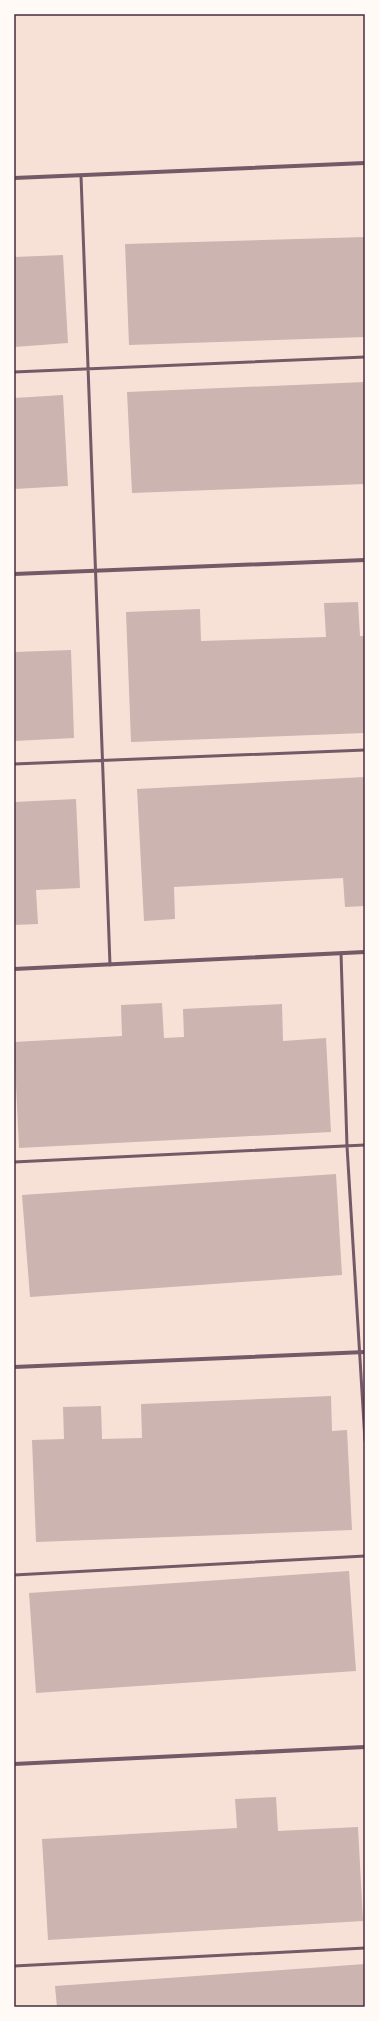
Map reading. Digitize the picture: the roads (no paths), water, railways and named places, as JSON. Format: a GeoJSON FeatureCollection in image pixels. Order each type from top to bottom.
{"type":"FeatureCollection","features":[{"type":"Feature","properties":{"kind":"street"},"geometry":{"type":"LineString","coordinates":[[14,178],[365,163]]}},
{"type":"Feature","properties":{"kind":"street"},"geometry":{"type":"LineString","coordinates":[[14,574],[365,560]]}},
{"type":"Feature","properties":{"kind":"street"},"geometry":{"type":"LineString","coordinates":[[14,969],[365,952]]}},
{"type":"Feature","properties":{"kind":"street"},"geometry":{"type":"LineString","coordinates":[[14,1367],[363,1352]]}},
{"type":"Feature","properties":{"kind":"street"},"geometry":{"type":"LineString","coordinates":[[14,1764],[365,1747]]}},
{"type":"Feature","properties":{"kind":"lane"},"geometry":{"type":"LineString","coordinates":[[81,176],[110,965]]}},
{"type":"Feature","properties":{"kind":"lane"},"geometry":{"type":"LineString","coordinates":[[14,372],[365,357]]}},
{"type":"Feature","properties":{"kind":"lane"},"geometry":{"type":"LineString","coordinates":[[14,764],[365,750]]}},
{"type":"Feature","properties":{"kind":"lane"},"geometry":{"type":"LineString","coordinates":[[341,953],[347,1146],[363,1352],[365,1441]]}},
{"type":"Feature","properties":{"kind":"lane"},"geometry":{"type":"LineString","coordinates":[[14,1162],[365,1145]]}},
{"type":"Feature","properties":{"kind":"lane"},"geometry":{"type":"LineString","coordinates":[[14,1575],[365,1556]]}},
{"type":"Feature","properties":{"kind":"lane"},"geometry":{"type":"LineString","coordinates":[[14,1966],[365,1948]]}}]}
